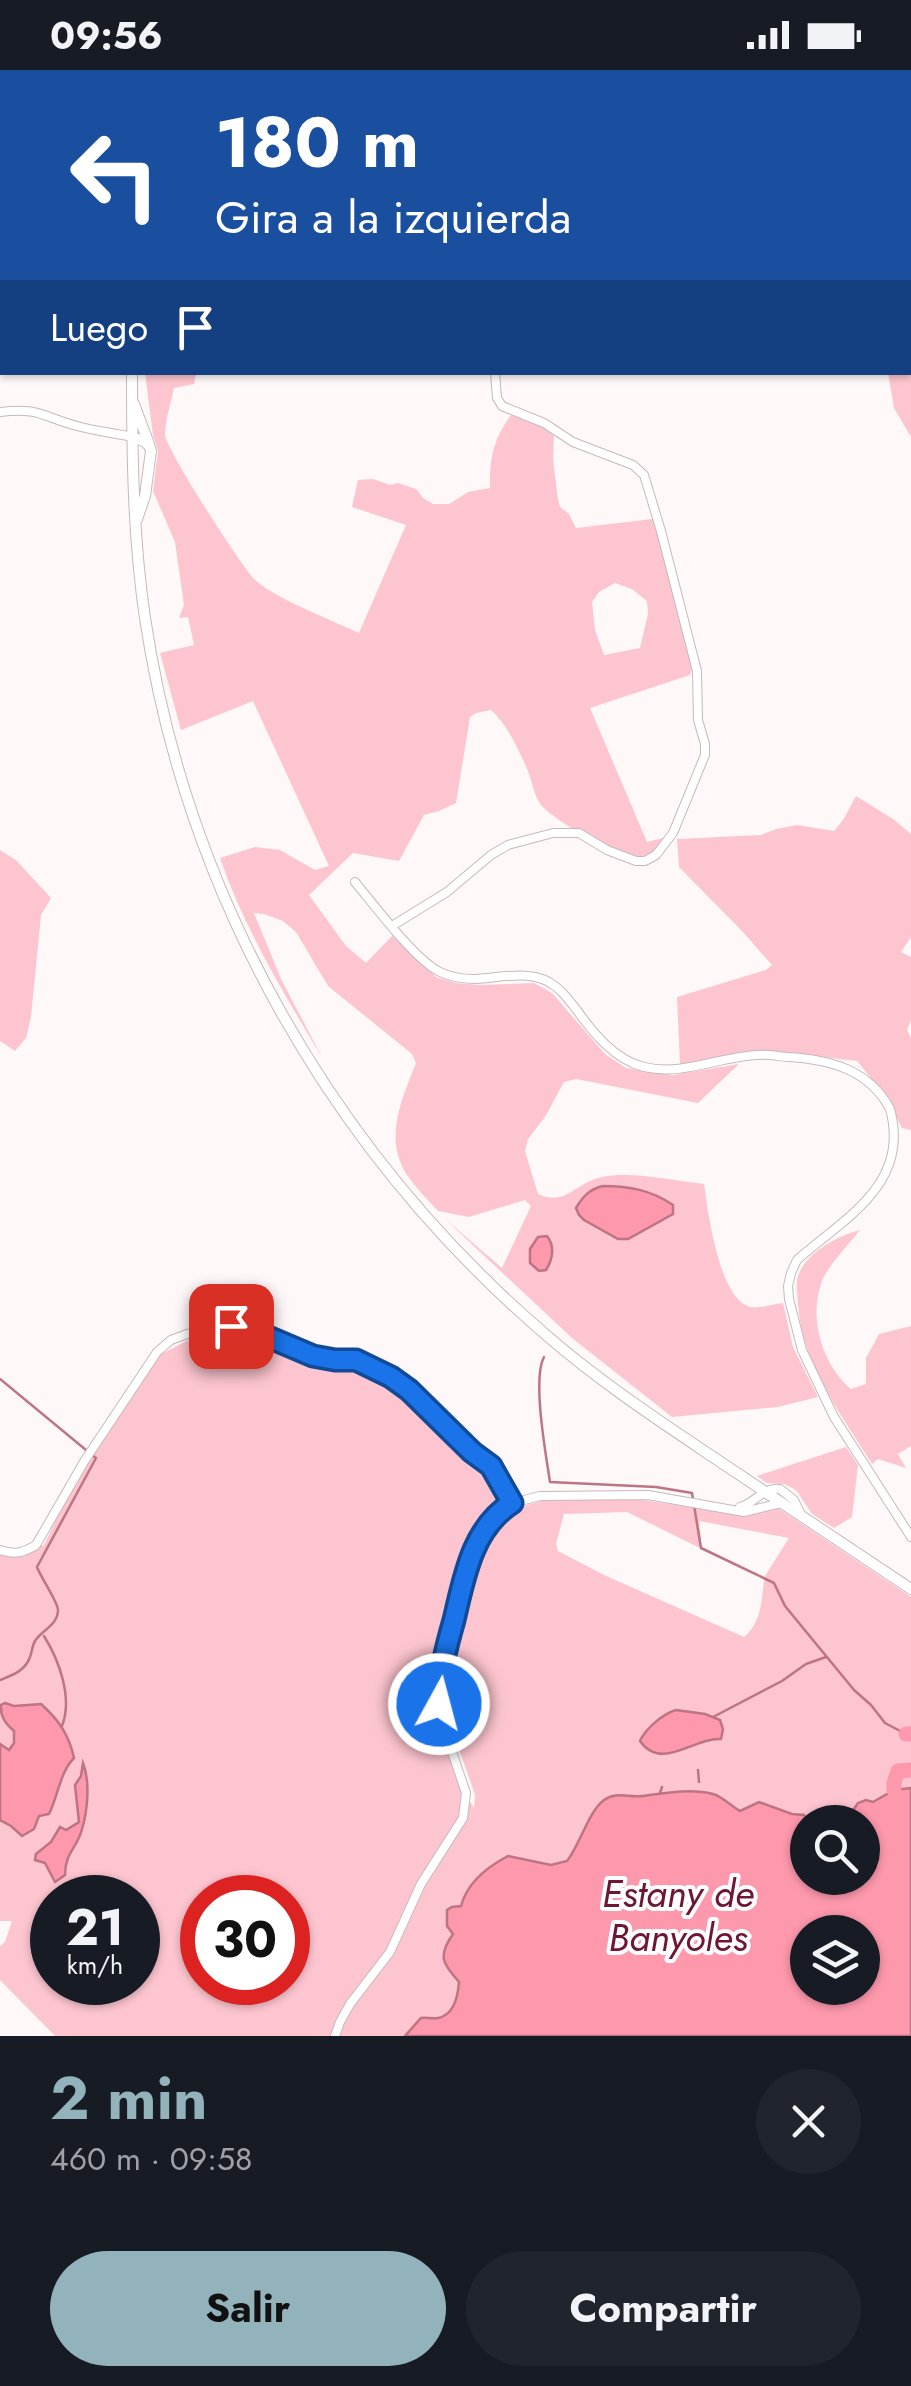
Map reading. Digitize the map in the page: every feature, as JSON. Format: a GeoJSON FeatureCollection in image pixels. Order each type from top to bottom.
{"type":"FeatureCollection","features":[{"type":"Feature","properties":{"kind":"main road"},"geometry":{"type":"LineString","coordinates":[[132,375],[135,524],[158,692],[192,810],[223,895],[294,1038],[318,1076],[404,1193],[482,1278],[582,1364],[662,1422],[911,1589]]}},
{"type":"Feature","properties":{"kind":"main road"},"geometry":{"type":"LineString","coordinates":[[132,399],[150,446],[145,496],[135,524]]}},
{"type":"Feature","properties":{"kind":"main road"},"geometry":{"type":"LineString","coordinates":[[132,437],[150,446]]}},
{"type":"Feature","properties":{"kind":"street"},"geometry":{"type":"LineString","coordinates":[[392,926],[447,892],[477,865],[508,845],[553,832],[579,833],[636,861],[656,855],[673,832],[705,754],[698,720],[697,671],[644,475],[633,465],[573,442],[544,423],[502,406],[497,398],[495,375]]}},
{"type":"Feature","properties":{"kind":"street"},"geometry":{"type":"LineString","coordinates":[[0,412],[43,413],[75,426],[132,437]]}},
{"type":"Feature","properties":{"kind":"street"},"geometry":{"type":"LineString","coordinates":[[355,882],[436,970],[471,979],[539,977],[565,994],[592,1031],[629,1062],[669,1070],[756,1054],[804,1058],[847,1068],[875,1088],[886,1102],[899,1134],[896,1169],[870,1205],[797,1260],[790,1273],[789,1298],[802,1350],[834,1417],[911,1537]]}},
{"type":"Feature","properties":{"kind":"street"},"geometry":{"type":"LineString","coordinates":[[0,1550],[12,1554],[36,1545],[85,1460],[157,1352],[171,1340],[187,1334],[231,1326],[247,1328],[313,1356],[356,1360],[391,1377],[491,1466],[512,1503]]}},
{"type":"Feature","properties":{"kind":"street"},"geometry":{"type":"LineString","coordinates":[[748,1481],[750,1502]]}},
{"type":"Feature","properties":{"kind":"street"},"geometry":{"type":"LineString","coordinates":[[731,1510],[774,1488],[787,1492],[801,1516]]}},
{"type":"Feature","properties":{"kind":"street"},"geometry":{"type":"LineString","coordinates":[[761,1506],[764,1491]]}},
{"type":"Feature","properties":{"kind":"street"},"geometry":{"type":"LineString","coordinates":[[335,2036],[350,2004],[390,1952],[421,1884],[464,1818],[466,1793],[441,1719],[440,1674],[467,1568],[480,1537],[495,1517],[512,1503],[540,1496],[631,1494],[744,1512],[782,1503]]}},
{"type":"Feature","properties":{"kind":"shaded area"},"geometry":{"type":"Polygon","coordinates":[[[145,375],[196,375],[194,384],[174,388],[165,435],[205,508],[255,580],[290,602],[359,633],[406,525],[352,507],[358,480],[398,483],[416,489],[433,504],[449,504],[468,492],[490,488],[494,449],[511,415],[554,436],[558,500],[576,528],[661,518],[695,660],[690,675],[590,708],[647,842],[666,837],[656,849],[643,856],[620,852],[589,838],[549,812],[539,801],[512,738],[491,710],[470,717],[456,803],[424,815],[399,861],[353,853],[309,895],[346,946],[366,963],[393,935],[436,977],[480,985],[534,983],[552,993],[605,1054],[626,1068],[673,1075],[739,1064],[698,1103],[576,1079],[564,1082],[528,1139],[525,1151],[538,1194],[548,1197],[563,1196],[592,1180],[614,1175],[704,1184],[717,1253],[731,1289],[751,1307],[783,1303],[793,1347],[818,1397],[778,1407],[672,1417],[572,1338],[444,1218],[502,1268],[531,1206],[525,1200],[469,1217],[438,1211],[407,1175],[396,1147],[397,1119],[416,1063],[412,1054],[328,986],[296,932],[283,921],[254,913],[282,981],[323,1059],[253,936],[220,858],[255,847],[280,850],[315,870],[329,866],[253,701],[181,730],[160,653],[194,645],[188,617],[179,618],[184,605],[175,542],[153,491],[158,451],[145,375]],[[615,583],[599,592],[592,602],[595,630],[604,655],[640,648],[647,601],[632,589],[615,583]]]}},
{"type":"Feature","properties":{"kind":"shaded area"},"geometry":{"type":"Polygon","coordinates":[[[888,375],[911,375],[911,437],[894,408],[888,375]]]}},
{"type":"Feature","properties":{"kind":"shaded area"},"geometry":{"type":"Polygon","coordinates":[[[856,796],[911,834],[911,937],[901,952],[911,957],[911,1020],[907,1030],[911,1038],[911,1130],[902,1128],[885,1095],[857,1061],[748,1051],[680,1064],[677,997],[772,965],[679,867],[677,839],[761,835],[797,825],[834,831],[856,796]]]}},
{"type":"Feature","properties":{"kind":"shaded area"},"geometry":{"type":"Polygon","coordinates":[[[0,850],[16,860],[51,898],[41,915],[31,1017],[26,1038],[15,1051],[0,1041],[0,850]]]}},
{"type":"Feature","properties":{"kind":"shaded area"},"geometry":{"type":"Polygon","coordinates":[[[860,1230],[822,1281],[817,1325],[825,1354],[851,1389],[866,1384],[866,1358],[879,1334],[911,1326],[911,1446],[898,1454],[906,1468],[878,1459],[872,1464],[825,1388],[801,1326],[797,1281],[805,1263],[821,1248],[860,1230]]]}},
{"type":"Feature","properties":{"kind":"shaded area"},"geometry":{"type":"Polygon","coordinates":[[[242,1330],[365,1365],[401,1383],[481,1447],[485,1454],[482,1463],[496,1481],[502,1504],[480,1530],[460,1575],[435,1686],[446,1749],[474,1808],[475,1795],[446,1712],[445,1690],[473,1571],[490,1534],[510,1510],[541,1501],[629,1498],[742,1515],[778,1508],[911,1597],[911,1797],[880,1811],[880,1805],[790,1805],[790,1824],[585,1845],[560,1869],[508,1856],[483,1872],[473,1886],[463,2011],[413,2036],[55,2036],[0,1980],[0,1946],[12,1921],[0,1921],[0,1552],[20,1554],[44,1545],[87,1461],[159,1355],[197,1336],[242,1330]],[[627,1512],[564,1514],[556,1544],[558,1551],[604,1575],[744,1637],[758,1616],[765,1576],[789,1538],[699,1521],[702,1549],[627,1512]]]}},
{"type":"Feature","properties":{"kind":"shaded area"},"geometry":{"type":"Polygon","coordinates":[[[846,1447],[858,1465],[852,1517],[834,1528],[812,1514],[796,1490],[784,1484],[767,1483],[757,1476],[846,1447]]]}},
{"type":"Feature","properties":{"kind":"water"},"geometry":{"type":"Polygon","coordinates":[[[603,1186],[648,1192],[673,1205],[673,1214],[628,1239],[618,1239],[584,1220],[576,1208],[587,1194],[603,1186]]]}},
{"type":"Feature","properties":{"kind":"water"},"geometry":{"type":"Polygon","coordinates":[[[547,1236],[552,1257],[546,1270],[539,1271],[530,1263],[530,1249],[538,1237],[547,1236]]]}},
{"type":"Feature","properties":{"kind":"water"},"geometry":{"type":"Polygon","coordinates":[[[5,1703],[41,1704],[62,1728],[74,1758],[62,1777],[49,1814],[39,1816],[34,1829],[22,1836],[0,1820],[0,1744],[9,1750],[14,1743],[14,1731],[1,1713],[5,1703]]]}},
{"type":"Feature","properties":{"kind":"water"},"geometry":{"type":"Polygon","coordinates":[[[676,1710],[720,1720],[721,1739],[668,1753],[649,1750],[640,1741],[642,1736],[676,1710]]]}},
{"type":"Feature","properties":{"kind":"water"},"geometry":{"type":"Polygon","coordinates":[[[83,1763],[87,1804],[80,1836],[67,1861],[65,1875],[51,1875],[45,1863],[35,1860],[36,1854],[51,1842],[60,1827],[66,1830],[79,1822],[75,1785],[83,1763]]]}},
{"type":"Feature","properties":{"kind":"water","name":"Estany de Banyoles"},"geometry":{"type":"Polygon","coordinates":[[[911,1788],[911,2036],[405,2036],[421,2018],[438,2018],[448,2013],[456,1999],[459,1982],[444,1960],[453,1934],[447,1926],[447,1910],[461,1906],[479,1876],[508,1856],[551,1865],[567,1861],[593,1812],[609,1797],[696,1791],[717,1795],[740,1811],[759,1802],[790,1813],[790,1895],[880,1895],[880,1805],[857,1805],[866,1800],[873,1802],[894,1790],[911,1788]]]}},
{"type":"Feature","properties":{"kind":"waterway"},"geometry":{"type":"LineString","coordinates":[[544,1357],[539,1382],[550,1482],[656,1487],[692,1493],[701,1548],[774,1583],[785,1606],[854,1690],[885,1723],[906,1734]]}},
{"type":"Feature","properties":{"kind":"waterway"},"geometry":{"type":"LineString","coordinates":[[0,1379],[86,1450]]}},
{"type":"Feature","properties":{"kind":"waterway"},"geometry":{"type":"LineString","coordinates":[[0,1680],[25,1666],[35,1641],[57,1615],[55,1601],[37,1567],[96,1458],[92,1455]]}},
{"type":"Feature","properties":{"kind":"waterway"},"geometry":{"type":"LineString","coordinates":[[44,1636],[63,1680],[66,1704],[62,1726]]}},
{"type":"Feature","properties":{"kind":"waterway"},"geometry":{"type":"LineString","coordinates":[[713,1717],[806,1664],[826,1657]]}},
{"type":"Feature","properties":{"kind":"waterway"},"geometry":{"type":"LineString","coordinates":[[906,1734],[911,1734]]}},
{"type":"Feature","properties":{"kind":"waterway"},"geometry":{"type":"LineString","coordinates":[[698,1770],[699,1782]]}},
{"type":"Feature","properties":{"kind":"waterway"},"geometry":{"type":"LineString","coordinates":[[894,1790],[898,1771],[911,1770]]}},
{"type":"Feature","properties":{"kind":"waterway"},"geometry":{"type":"LineString","coordinates":[[660,1793],[662,1787]]}},
{"type":"Feature","properties":{"kind":"route"},"geometry":{"type":"LineString","coordinates":[[231,1326],[247,1328],[313,1356],[356,1360],[391,1377],[491,1466],[512,1503],[480,1537],[467,1568],[440,1674],[439,1704]]}}]}
